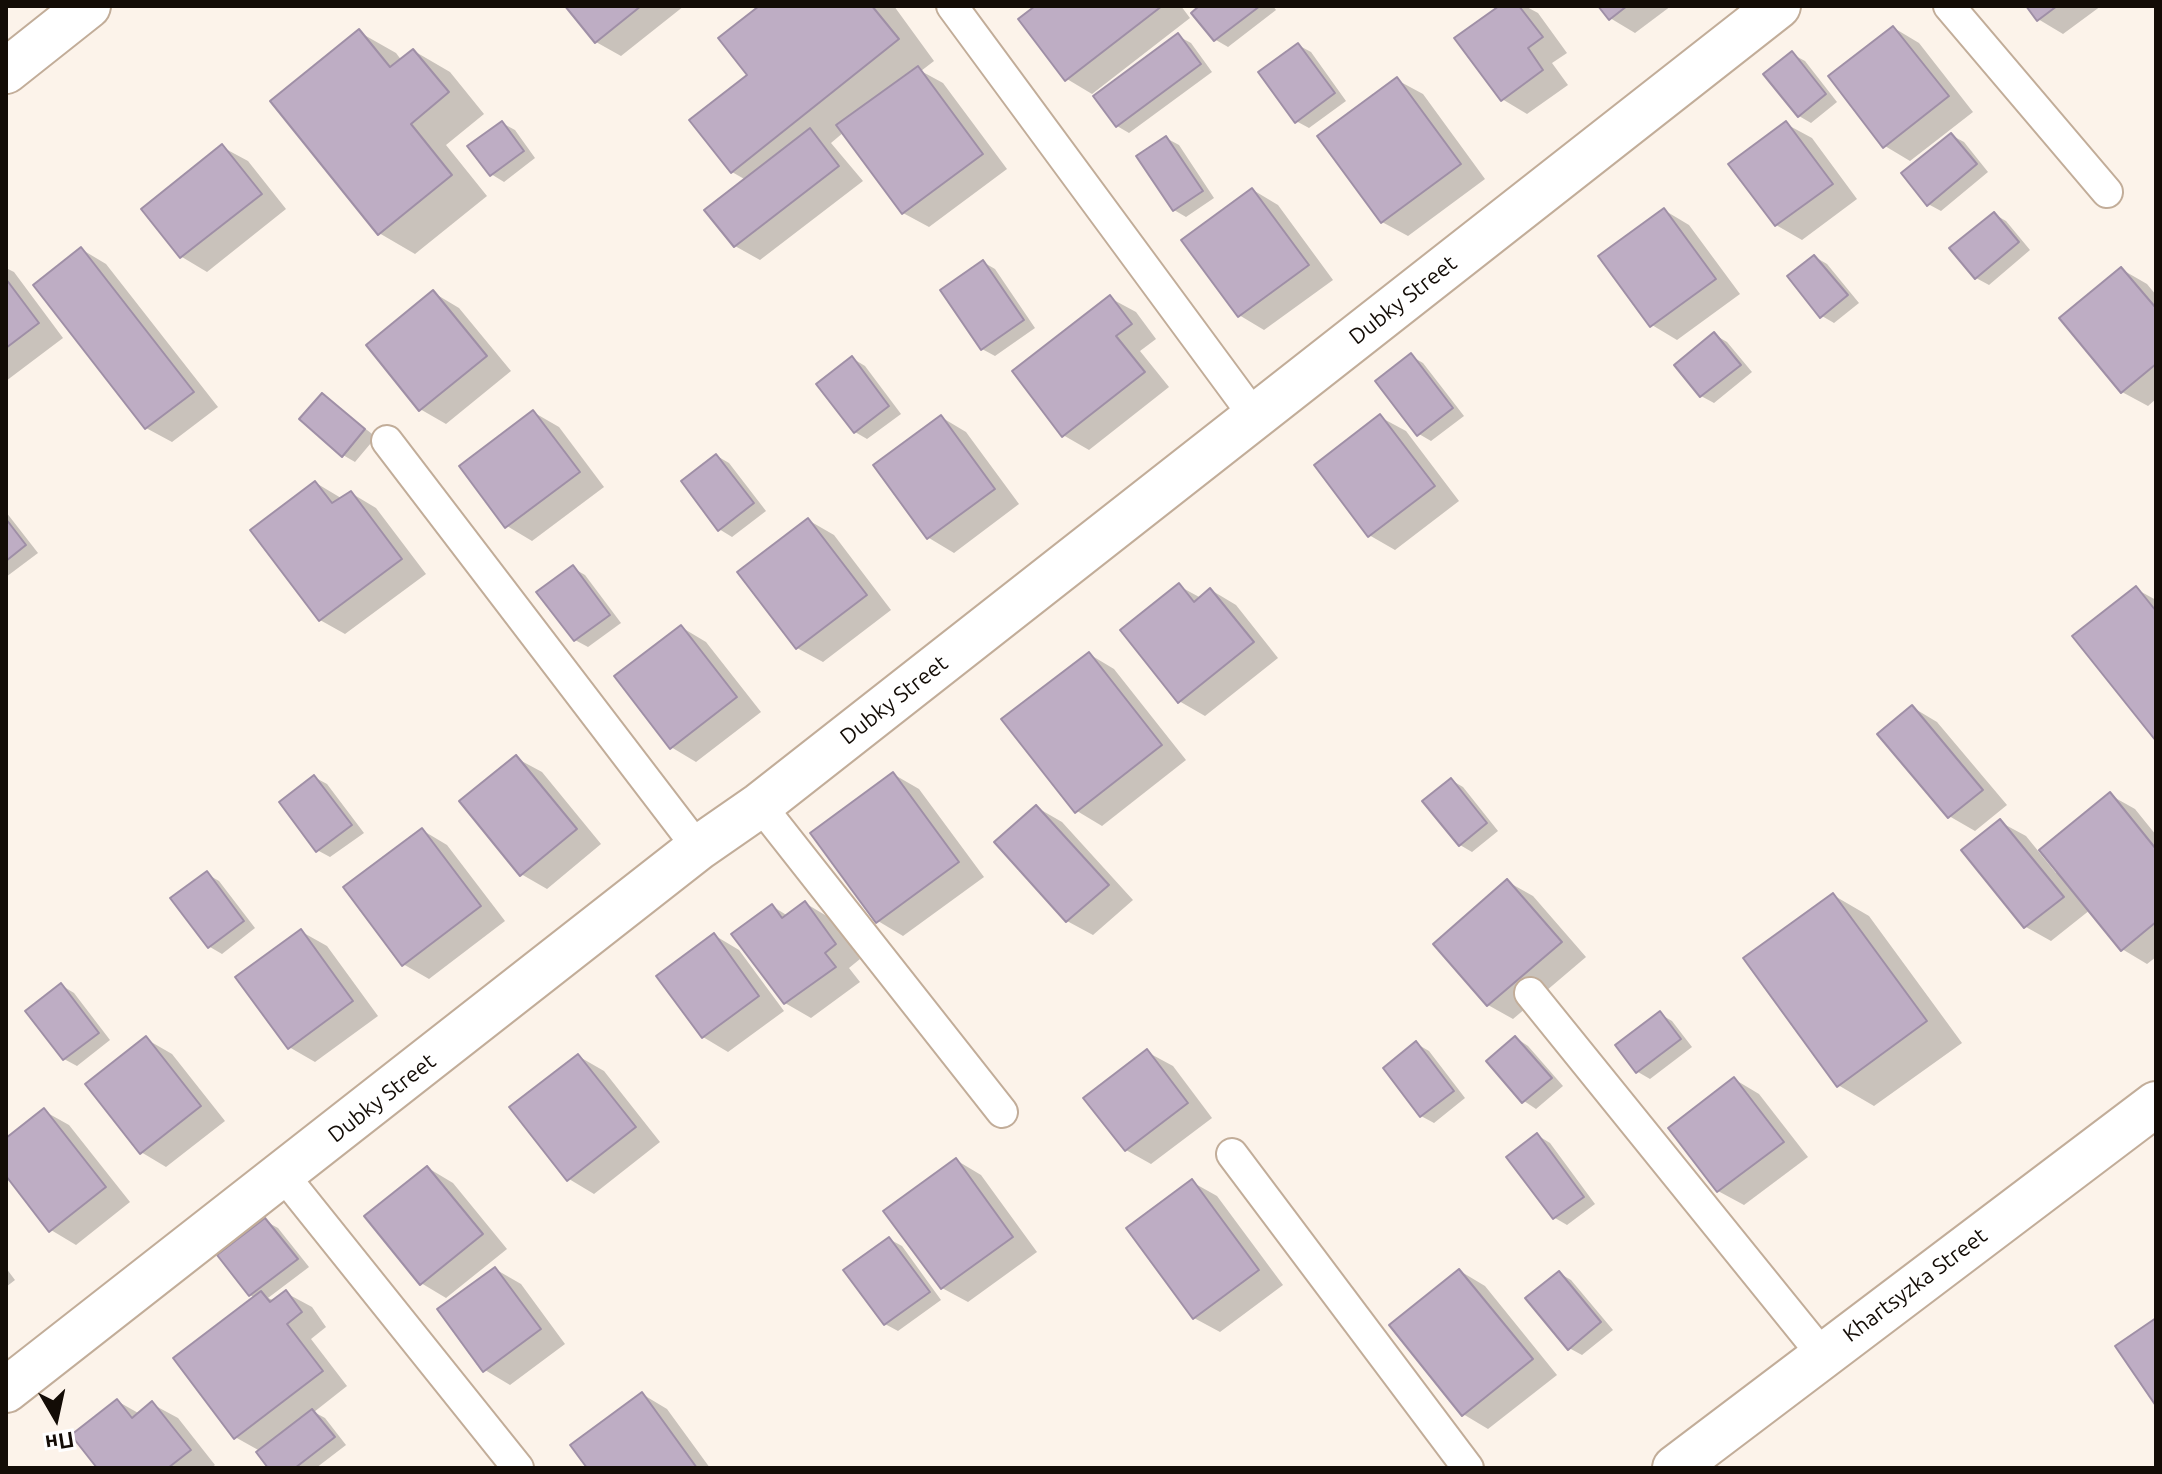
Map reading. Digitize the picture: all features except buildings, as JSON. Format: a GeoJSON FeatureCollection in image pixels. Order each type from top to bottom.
{"type":"FeatureCollection","features":[{"type":"Feature","properties":{"kind":"street"},"geometry":{"type":"LineString","coordinates":[[6,71],[88,6]]}},
{"type":"Feature","properties":{"kind":"street","name":"Dubky Street"},"geometry":{"type":"LineString","coordinates":[[6,1390],[284,1176],[698,848],[760,805],[1778,6]]}},
{"type":"Feature","properties":{"kind":"street","name":"Khartsyzka Street"},"geometry":{"type":"LineString","coordinates":[[1675,1468],[2156,1104]]}},
{"type":"Feature","properties":{"kind":"lane"},"geometry":{"type":"LineString","coordinates":[[952,6],[1255,417]]}},
{"type":"Feature","properties":{"kind":"lane"},"geometry":{"type":"LineString","coordinates":[[1949,6],[2107,192]]}},
{"type":"Feature","properties":{"kind":"lane"},"geometry":{"type":"LineString","coordinates":[[387,441],[698,848]]}},
{"type":"Feature","properties":{"kind":"lane"},"geometry":{"type":"LineString","coordinates":[[760,805],[1002,1112]]}},
{"type":"Feature","properties":{"kind":"lane"},"geometry":{"type":"LineString","coordinates":[[1530,993],[1822,1354]]}},
{"type":"Feature","properties":{"kind":"lane"},"geometry":{"type":"LineString","coordinates":[[1232,1154],[1468,1468]]}},
{"type":"Feature","properties":{"kind":"lane"},"geometry":{"type":"LineString","coordinates":[[284,1176],[518,1468]]}}]}
